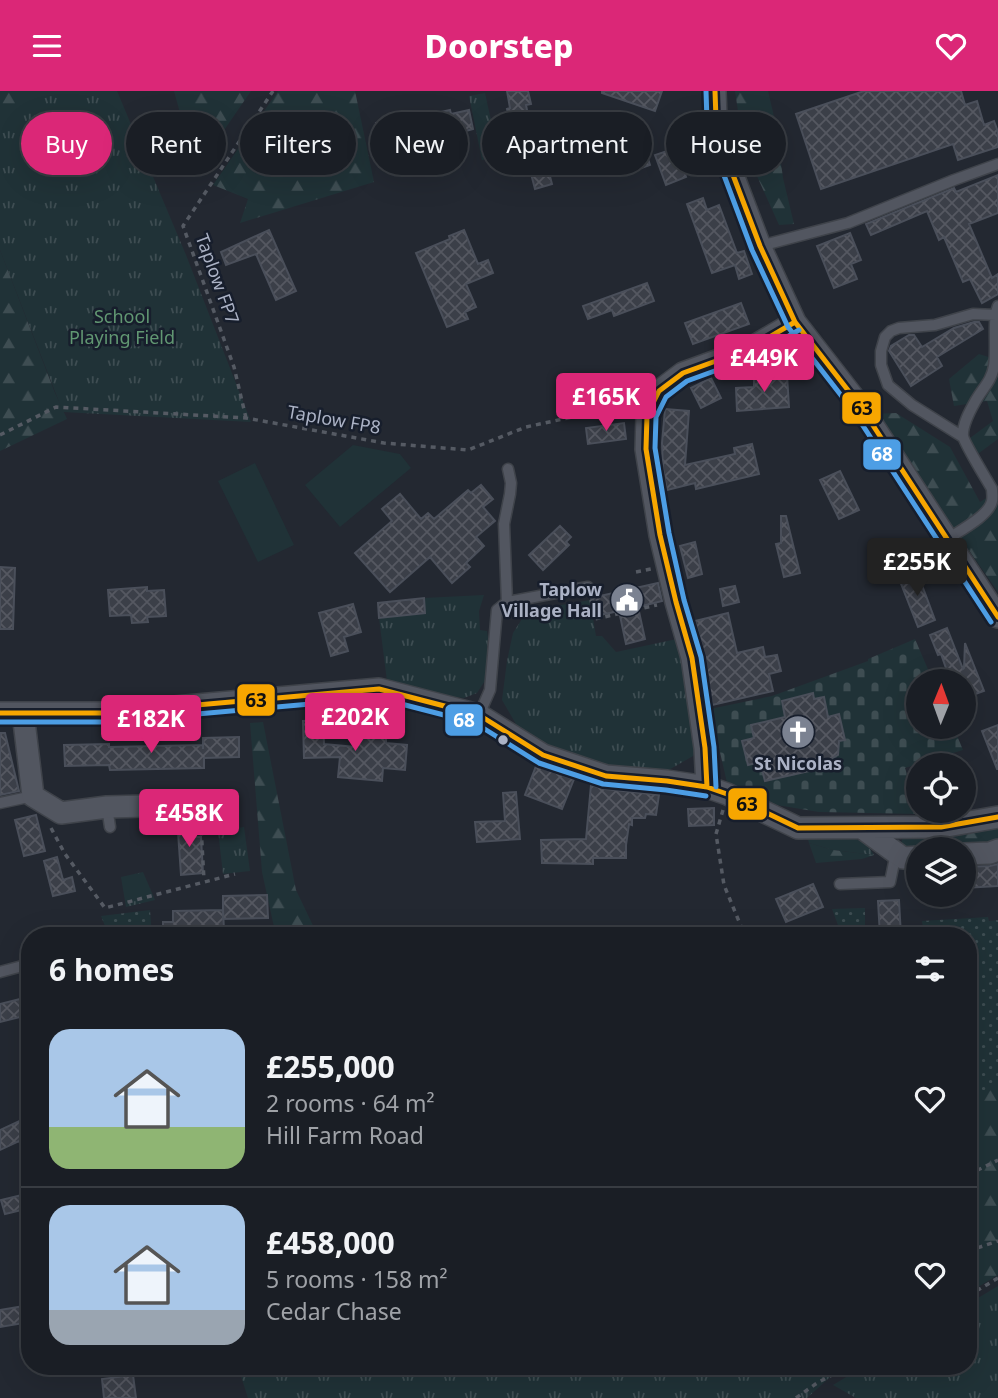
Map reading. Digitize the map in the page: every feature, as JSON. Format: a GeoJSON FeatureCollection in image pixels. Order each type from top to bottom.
{"type":"FeatureCollection","features":[{"type":"Feature","properties":{"kind":"street"},"geometry":{"type":"LineString","coordinates":[[715,91],[716,119],[726,155],[760,246],[795,322],[861,407],[998,617]]}},
{"type":"Feature","properties":{"kind":"street"},"geometry":{"type":"LineString","coordinates":[[717,791],[705,748],[692,658],[662,545],[646,449],[647,415],[659,391],[683,373],[749,349],[795,322]]}},
{"type":"Feature","properties":{"kind":"street"},"geometry":{"type":"LineString","coordinates":[[0,713],[107,713],[379,689],[479,715],[543,755],[606,776],[667,781],[717,791],[798,828],[941,827],[998,817]]}},
{"type":"Feature","properties":{"kind":"street"},"geometry":{"type":"LineString","coordinates":[[23,713],[33,796],[61,813],[108,817],[182,805],[225,804]]}},
{"type":"Feature","properties":{"kind":"street"},"geometry":{"type":"LineString","coordinates":[[862,828],[906,858]]}},
{"type":"Feature","properties":{"kind":"street"},"geometry":{"type":"LineString","coordinates":[[976,853],[998,850]]}},
{"type":"Feature","properties":{"kind":"lane"},"geometry":{"type":"LineString","coordinates":[[760,246],[848,223],[998,164]]}},
{"type":"Feature","properties":{"kind":"lane"},"geometry":{"type":"LineString","coordinates":[[946,540],[985,513],[993,499],[992,489],[963,437],[912,405],[888,385],[881,365],[881,351],[885,337],[899,328],[935,325],[997,310],[994,368],[990,381],[966,421],[963,437]]}},
{"type":"Feature","properties":{"kind":"lane"},"geometry":{"type":"LineString","coordinates":[[507,603],[504,524],[511,483],[508,469]]}},
{"type":"Feature","properties":{"kind":"lane"},"geometry":{"type":"LineString","coordinates":[[479,715],[490,689],[497,610],[507,603],[588,587]]}},
{"type":"Feature","properties":{"kind":"lane"},"geometry":{"type":"LineString","coordinates":[[0,803],[33,796]]}},
{"type":"Feature","properties":{"kind":"lane"},"geometry":{"type":"LineString","coordinates":[[840,884],[890,882],[896,853]]}},
{"type":"Feature","properties":{"kind":"lane"},"geometry":{"type":"LineString","coordinates":[[0,972],[21,966]]}},
{"type":"Feature","properties":{"kind":"path","name":"Taplow FP7"},"geometry":{"type":"LineString","coordinates":[[246,418],[234,367],[183,226],[274,91]]}},
{"type":"Feature","properties":{"kind":"path","name":"Taplow FP8"},"geometry":{"type":"LineString","coordinates":[[0,436],[56,408],[246,418],[384,443],[468,450],[526,427],[638,403],[659,391]]}},
{"type":"Feature","properties":{"kind":"path"},"geometry":{"type":"LineString","coordinates":[[636,572],[654,568]]}},
{"type":"Feature","properties":{"kind":"path"},"geometry":{"type":"LineString","coordinates":[[588,587],[595,619],[664,603]]}},
{"type":"Feature","properties":{"kind":"path"},"geometry":{"type":"LineString","coordinates":[[717,791],[716,834],[724,885],[741,927]]}},
{"type":"Feature","properties":{"kind":"path"},"geometry":{"type":"LineString","coordinates":[[33,796],[65,854],[105,908],[235,874]]}},
{"type":"Feature","properties":{"kind":"path"},"geometry":{"type":"LineString","coordinates":[[182,805],[201,826],[204,880]]}},
{"type":"Feature","properties":{"kind":"path"},"geometry":{"type":"LineString","coordinates":[[977,1170],[998,1160]]}},
{"type":"Feature","properties":{"kind":"path"},"geometry":{"type":"LineString","coordinates":[[977,1248],[998,1241]]}},
{"type":"Feature","properties":{"kind":"path"},"geometry":{"type":"LineString","coordinates":[[977,1291],[998,1278]]}},
{"type":"Feature","properties":{"kind":"path"},"geometry":{"type":"LineString","coordinates":[[796,1398],[831,1376]]}},
{"type":"Feature","properties":{"kind":"green space","name":"School Playing Field"},"geometry":{"type":"Polygon","coordinates":[[[0,91],[117,91],[126,112],[126,175],[152,175],[251,422],[63,412],[0,250],[0,91]]]}},
{"type":"Feature","properties":{"kind":"green space"},"geometry":{"type":"Polygon","coordinates":[[[0,91],[48,91],[0,122],[0,91]]]}},
{"type":"Feature","properties":{"kind":"green space"},"geometry":{"type":"Polygon","coordinates":[[[174,91],[251,91],[226,127],[226,112],[180,112],[174,91]]]}},
{"type":"Feature","properties":{"kind":"green space"},"geometry":{"type":"Polygon","coordinates":[[[278,91],[355,91],[370,163],[370,175],[373,175],[374,182],[240,223],[248,199],[213,185],[220,175],[226,175],[226,166],[240,146],[240,175],[356,175],[356,112],[263,112],[278,91]]]}},
{"type":"Feature","properties":{"kind":"green space"},"geometry":{"type":"Polygon","coordinates":[[[735,91],[768,91],[773,112],[738,112],[735,91]]]}},
{"type":"Feature","properties":{"kind":"green space"},"geometry":{"type":"Polygon","coordinates":[[[485,93],[489,112],[482,112],[482,160],[469,96],[485,93]]]}},
{"type":"Feature","properties":{"kind":"green space"},"geometry":{"type":"Polygon","coordinates":[[[756,175],[783,175],[794,224],[779,225],[756,175]]]}},
{"type":"Feature","properties":{"kind":"green space"},"geometry":{"type":"Polygon","coordinates":[[[0,250],[67,419],[0,451],[0,250]]]}},
{"type":"Feature","properties":{"kind":"green space"},"geometry":{"type":"Polygon","coordinates":[[[979,354],[998,360],[998,439],[975,456],[970,438],[993,421],[987,401],[954,406],[949,379],[979,354]]]}},
{"type":"Feature","properties":{"kind":"green space"},"geometry":{"type":"Polygon","coordinates":[[[896,413],[950,447],[980,502],[998,491],[998,592],[874,414],[896,413]]]}},
{"type":"Feature","properties":{"kind":"green space"},"geometry":{"type":"Polygon","coordinates":[[[353,445],[400,454],[411,468],[340,527],[305,485],[353,445]]]}},
{"type":"Feature","properties":{"kind":"green space"},"geometry":{"type":"Polygon","coordinates":[[[255,463],[294,545],[258,562],[218,481],[255,463]]]}},
{"type":"Feature","properties":{"kind":"green space"},"geometry":{"type":"Polygon","coordinates":[[[484,595],[479,611],[480,630],[487,631],[488,638],[486,679],[477,693],[464,698],[388,689],[379,618],[424,614],[424,598],[484,595]]]}},
{"type":"Feature","properties":{"kind":"green space"},"geometry":{"type":"Polygon","coordinates":[[[590,600],[596,636],[602,636],[616,652],[677,639],[697,739],[693,756],[667,771],[613,769],[524,738],[502,700],[513,633],[527,611],[590,600]]]}},
{"type":"Feature","properties":{"kind":"green space"},"geometry":{"type":"Polygon","coordinates":[[[915,639],[928,669],[906,669],[906,739],[958,739],[963,750],[953,753],[906,753],[906,814],[819,812],[777,805],[728,787],[710,709],[772,696],[915,639]]]}},
{"type":"Feature","properties":{"kind":"green space"},"geometry":{"type":"Polygon","coordinates":[[[263,722],[296,890],[314,927],[274,927],[262,872],[250,723],[263,722]]]}},
{"type":"Feature","properties":{"kind":"green space"},"geometry":{"type":"Polygon","coordinates":[[[998,822],[998,840],[993,842],[976,843],[976,837],[906,837],[906,846],[901,844],[904,832],[998,822]]]}},
{"type":"Feature","properties":{"kind":"green space"},"geometry":{"type":"Polygon","coordinates":[[[244,827],[250,871],[223,874],[218,831],[244,827]]]}},
{"type":"Feature","properties":{"kind":"green space"},"geometry":{"type":"Polygon","coordinates":[[[843,831],[868,846],[874,855],[833,850],[809,843],[807,836],[843,831]]]}},
{"type":"Feature","properties":{"kind":"green space"},"geometry":{"type":"Polygon","coordinates":[[[809,843],[833,850],[874,855],[862,859],[816,863],[809,843]]]}},
{"type":"Feature","properties":{"kind":"green space"},"geometry":{"type":"Polygon","coordinates":[[[143,872],[155,900],[126,907],[121,877],[143,872]]]}},
{"type":"Feature","properties":{"kind":"green space"},"geometry":{"type":"Polygon","coordinates":[[[865,908],[865,927],[839,927],[832,909],[865,908]]]}},
{"type":"Feature","properties":{"kind":"green space"},"geometry":{"type":"Polygon","coordinates":[[[150,910],[151,927],[105,927],[101,916],[150,910]]]}},
{"type":"Feature","properties":{"kind":"green space"},"geometry":{"type":"Polygon","coordinates":[[[988,917],[989,921],[998,920],[998,1086],[977,1094],[977,927],[923,927],[922,921],[988,917]]]}},
{"type":"Feature","properties":{"kind":"green space"},"geometry":{"type":"Polygon","coordinates":[[[998,1050],[998,1275],[977,1288],[977,1066],[998,1050]]]}},
{"type":"Feature","properties":{"kind":"green space"},"geometry":{"type":"Polygon","coordinates":[[[998,1286],[998,1398],[856,1398],[833,1385],[850,1375],[977,1375],[977,1299],[998,1286]]]}},
{"type":"Feature","properties":{"kind":"green space"},"geometry":{"type":"Polygon","coordinates":[[[241,1375],[832,1375],[807,1398],[248,1398],[241,1375]]]}},
{"type":"Feature","properties":{"kind":"building"},"geometry":{"type":"Polygon","coordinates":[[[507,91],[528,91],[531,104],[526,105],[527,112],[508,112],[510,108],[507,91]]]}},
{"type":"Feature","properties":{"kind":"building"},"geometry":{"type":"Polygon","coordinates":[[[602,91],[662,91],[655,111],[602,91]]]}},
{"type":"Feature","properties":{"kind":"building"},"geometry":{"type":"Polygon","coordinates":[[[864,91],[961,91],[965,105],[977,101],[984,125],[994,121],[998,132],[998,147],[958,160],[953,144],[821,189],[796,114],[864,91]]]}},
{"type":"Feature","properties":{"kind":"building"},"geometry":{"type":"Polygon","coordinates":[[[469,110],[473,129],[468,130],[468,112],[460,112],[469,110]]]}},
{"type":"Feature","properties":{"kind":"building"},"geometry":{"type":"Polygon","coordinates":[[[666,151],[666,175],[686,177],[666,185],[655,155],[666,151]]]}},
{"type":"Feature","properties":{"kind":"building"},"geometry":{"type":"Polygon","coordinates":[[[531,175],[550,175],[552,184],[535,189],[531,175]]]}},
{"type":"Feature","properties":{"kind":"building"},"geometry":{"type":"Polygon","coordinates":[[[998,175],[998,213],[969,224],[992,278],[998,274],[998,294],[982,303],[970,279],[963,282],[944,237],[939,240],[927,211],[871,235],[866,224],[954,188],[956,192],[998,175]]]}},
{"type":"Feature","properties":{"kind":"building"},"geometry":{"type":"Polygon","coordinates":[[[703,198],[707,210],[719,205],[737,253],[744,251],[752,274],[739,279],[735,265],[712,273],[687,204],[703,198]]]}},
{"type":"Feature","properties":{"kind":"building"},"geometry":{"type":"Polygon","coordinates":[[[269,230],[296,291],[276,300],[256,254],[226,265],[221,252],[269,230]]]}},
{"type":"Feature","properties":{"kind":"building"},"geometry":{"type":"Polygon","coordinates":[[[464,230],[478,264],[488,260],[493,273],[466,284],[476,307],[465,312],[468,319],[447,327],[416,253],[464,230]]]}},
{"type":"Feature","properties":{"kind":"building"},"geometry":{"type":"Polygon","coordinates":[[[850,233],[861,260],[851,264],[857,279],[834,288],[817,246],[850,233]]]}},
{"type":"Feature","properties":{"kind":"building"},"geometry":{"type":"Polygon","coordinates":[[[647,283],[654,301],[614,316],[612,310],[588,319],[583,306],[647,283]]]}},
{"type":"Feature","properties":{"kind":"building"},"geometry":{"type":"Polygon","coordinates":[[[741,303],[749,324],[693,344],[685,323],[741,303]]]}},
{"type":"Feature","properties":{"kind":"building"},"geometry":{"type":"Polygon","coordinates":[[[979,322],[983,329],[937,357],[942,366],[911,386],[889,351],[891,346],[909,335],[914,335],[922,347],[954,328],[979,322]]]}},
{"type":"Feature","properties":{"kind":"building"},"geometry":{"type":"Polygon","coordinates":[[[787,375],[789,407],[737,411],[736,388],[754,387],[754,377],[787,375]]]}},
{"type":"Feature","properties":{"kind":"building"},"geometry":{"type":"Polygon","coordinates":[[[711,378],[721,398],[701,408],[691,388],[711,378]]]}},
{"type":"Feature","properties":{"kind":"building"},"geometry":{"type":"Polygon","coordinates":[[[665,409],[689,411],[685,465],[735,454],[734,448],[752,444],[759,474],[696,489],[695,483],[667,490],[662,443],[665,409]]]}},
{"type":"Feature","properties":{"kind":"building"},"geometry":{"type":"Polygon","coordinates":[[[624,423],[626,439],[588,444],[586,428],[624,423]]]}},
{"type":"Feature","properties":{"kind":"building"},"geometry":{"type":"Polygon","coordinates":[[[840,471],[859,510],[839,519],[820,480],[840,471]]]}},
{"type":"Feature","properties":{"kind":"building"},"geometry":{"type":"Polygon","coordinates":[[[481,485],[493,499],[483,507],[495,521],[476,537],[484,546],[466,563],[470,567],[452,583],[430,557],[390,592],[355,553],[392,521],[382,509],[400,494],[421,519],[428,513],[434,519],[468,490],[471,493],[481,485]]]}},
{"type":"Feature","properties":{"kind":"building"},"geometry":{"type":"Polygon","coordinates":[[[781,516],[786,516],[800,573],[784,577],[776,544],[781,543],[781,516]]]}},
{"type":"Feature","properties":{"kind":"building"},"geometry":{"type":"Polygon","coordinates":[[[560,526],[571,537],[566,542],[569,545],[543,570],[529,555],[560,526]]]}},
{"type":"Feature","properties":{"kind":"building"},"geometry":{"type":"Polygon","coordinates":[[[695,542],[702,574],[688,578],[680,546],[695,542]]]}},
{"type":"Feature","properties":{"kind":"building"},"geometry":{"type":"Polygon","coordinates":[[[0,567],[15,568],[13,629],[0,629],[0,567]]]}},
{"type":"Feature","properties":{"kind":"building"},"geometry":{"type":"Polygon","coordinates":[[[916,569],[935,620],[918,627],[898,576],[916,569]]]}},
{"type":"Feature","properties":{"kind":"building","name":"Taplow Village Hall"},"geometry":{"type":"Polygon","coordinates":[[[658,583],[662,601],[638,607],[645,639],[626,644],[619,611],[595,616],[591,598],[658,583]]]}},
{"type":"Feature","properties":{"kind":"building"},"geometry":{"type":"Polygon","coordinates":[[[735,586],[739,602],[723,606],[720,589],[735,586]]]}},
{"type":"Feature","properties":{"kind":"building"},"geometry":{"type":"Polygon","coordinates":[[[147,587],[147,591],[164,590],[166,616],[147,617],[148,622],[132,623],[131,615],[110,616],[108,590],[147,587]]]}},
{"type":"Feature","properties":{"kind":"building"},"geometry":{"type":"Polygon","coordinates":[[[424,598],[425,613],[379,618],[378,603],[424,598]]]}},
{"type":"Feature","properties":{"kind":"building"},"geometry":{"type":"Polygon","coordinates":[[[353,604],[361,632],[344,637],[348,651],[331,656],[319,613],[353,604]]]}},
{"type":"Feature","properties":{"kind":"building"},"geometry":{"type":"Polygon","coordinates":[[[728,613],[737,653],[763,647],[765,657],[777,655],[781,671],[769,674],[773,691],[712,705],[705,656],[695,621],[728,613]]]}},
{"type":"Feature","properties":{"kind":"building"},"geometry":{"type":"Polygon","coordinates":[[[947,628],[963,669],[946,669],[930,635],[947,628]]]}},
{"type":"Feature","properties":{"kind":"building"},"geometry":{"type":"Polygon","coordinates":[[[965,643],[975,669],[963,669],[965,643]]]}},
{"type":"Feature","properties":{"kind":"building"},"geometry":{"type":"Polygon","coordinates":[[[976,671],[984,691],[976,694],[976,671]]]}},
{"type":"Feature","properties":{"kind":"building","name":"St Nicolas"},"geometry":{"type":"Polygon","coordinates":[[[813,693],[814,699],[824,697],[828,717],[839,714],[845,740],[839,741],[838,755],[809,771],[765,781],[760,762],[748,765],[742,741],[754,738],[751,725],[785,717],[782,701],[813,693]]]}},
{"type":"Feature","properties":{"kind":"building"},"geometry":{"type":"Polygon","coordinates":[[[323,720],[324,744],[356,747],[357,733],[386,736],[386,743],[407,745],[405,770],[383,768],[382,781],[338,777],[340,757],[304,758],[303,721],[323,720]]]}},
{"type":"Feature","properties":{"kind":"building"},"geometry":{"type":"Polygon","coordinates":[[[998,725],[998,769],[997,769],[982,731],[998,725]]]}},
{"type":"Feature","properties":{"kind":"building"},"geometry":{"type":"Polygon","coordinates":[[[0,733],[5,733],[19,791],[0,795],[0,733]]]}},
{"type":"Feature","properties":{"kind":"building"},"geometry":{"type":"Polygon","coordinates":[[[239,737],[239,757],[204,758],[204,768],[110,770],[109,765],[65,766],[64,745],[203,745],[203,738],[239,737]]]}},
{"type":"Feature","properties":{"kind":"building"},"geometry":{"type":"Polygon","coordinates":[[[536,766],[574,779],[562,809],[525,795],[536,766]]]}},
{"type":"Feature","properties":{"kind":"building"},"geometry":{"type":"Polygon","coordinates":[[[591,785],[659,795],[656,815],[646,814],[645,818],[632,818],[626,858],[593,858],[593,864],[542,863],[541,840],[586,839],[591,785]]]}},
{"type":"Feature","properties":{"kind":"building"},"geometry":{"type":"Polygon","coordinates":[[[516,792],[520,839],[477,842],[475,822],[505,821],[503,793],[516,792]]]}},
{"type":"Feature","properties":{"kind":"building"},"geometry":{"type":"Polygon","coordinates":[[[714,808],[714,825],[689,826],[688,809],[714,808]]]}},
{"type":"Feature","properties":{"kind":"building"},"geometry":{"type":"Polygon","coordinates":[[[36,815],[45,851],[24,856],[15,820],[36,815]]]}},
{"type":"Feature","properties":{"kind":"building"},"geometry":{"type":"Polygon","coordinates":[[[177,818],[190,818],[191,837],[201,837],[203,873],[181,875],[177,818]]]}},
{"type":"Feature","properties":{"kind":"building"},"geometry":{"type":"Polygon","coordinates":[[[57,857],[63,880],[72,877],[75,891],[53,896],[44,861],[57,857]]]}},
{"type":"Feature","properties":{"kind":"building"},"geometry":{"type":"Polygon","coordinates":[[[998,864],[998,886],[976,887],[976,867],[998,864]]]}},
{"type":"Feature","properties":{"kind":"building"},"geometry":{"type":"Polygon","coordinates":[[[813,884],[823,907],[786,922],[776,899],[813,884]]]}},
{"type":"Feature","properties":{"kind":"building"},"geometry":{"type":"Polygon","coordinates":[[[267,895],[268,918],[223,919],[223,896],[267,895]]]}},
{"type":"Feature","properties":{"kind":"building"},"geometry":{"type":"Polygon","coordinates":[[[899,900],[900,927],[879,927],[878,901],[899,900]]]}},
{"type":"Feature","properties":{"kind":"building"},"geometry":{"type":"Polygon","coordinates":[[[223,910],[224,927],[163,927],[163,922],[173,922],[173,911],[223,910]]]}},
{"type":"Feature","properties":{"kind":"building"},"geometry":{"type":"Polygon","coordinates":[[[21,999],[21,1017],[0,1022],[0,1004],[21,999]]]}},
{"type":"Feature","properties":{"kind":"building"},"geometry":{"type":"Polygon","coordinates":[[[21,1120],[21,1145],[19,1141],[0,1150],[0,1130],[21,1120]]]}},
{"type":"Feature","properties":{"kind":"building"},"geometry":{"type":"Polygon","coordinates":[[[21,1195],[21,1210],[5,1214],[1,1200],[21,1195]]]}},
{"type":"Feature","properties":{"kind":"building"},"geometry":{"type":"Polygon","coordinates":[[[21,1306],[21,1324],[0,1327],[0,1310],[21,1306]]]}},
{"type":"Feature","properties":{"kind":"building"},"geometry":{"type":"Polygon","coordinates":[[[133,1375],[136,1398],[104,1398],[102,1379],[133,1375]]]}},
{"type":"Feature","properties":{"kind":"transit line","name":"68"},"geometry":{"type":"LineString","coordinates":[[706,91],[707,121],[722,170],[752,250],[788,327],[854,412],[991,622]]}},
{"type":"Feature","properties":{"kind":"transit line","name":"63"},"geometry":{"type":"LineString","coordinates":[[715,91],[716,119],[730,167],[760,246],[795,322],[861,407],[998,617]]}},
{"type":"Feature","properties":{"kind":"transit line","name":"63"},"geometry":{"type":"LineString","coordinates":[[707,787],[705,748],[692,658],[660,535],[646,449],[647,415],[659,391],[683,373],[749,349],[795,322]]}},
{"type":"Feature","properties":{"kind":"transit line","name":"68"},"geometry":{"type":"LineString","coordinates":[[716,787],[714,747],[701,657],[684,600],[669,533],[655,448],[656,417],[666,397],[687,381],[753,357],[799,330]]}},
{"type":"Feature","properties":{"kind":"transit line","name":"63"},"geometry":{"type":"LineString","coordinates":[[0,713],[107,713],[379,689],[479,715],[543,755],[606,776],[707,787],[798,828],[941,827],[998,817]]}},
{"type":"Feature","properties":{"kind":"transit line","name":"68"},"geometry":{"type":"LineString","coordinates":[[0,722],[108,722],[378,698],[475,723],[539,763],[603,784],[706,796]]}},
{"type":"Feature","properties":{"kind":"place","name":"Taplow Village Hall"},"geometry":{"type":"Point","coordinates":[627,600]}},
{"type":"Feature","properties":{"kind":"place","name":"St Nicolas"},"geometry":{"type":"Point","coordinates":[798,732]}}]}
